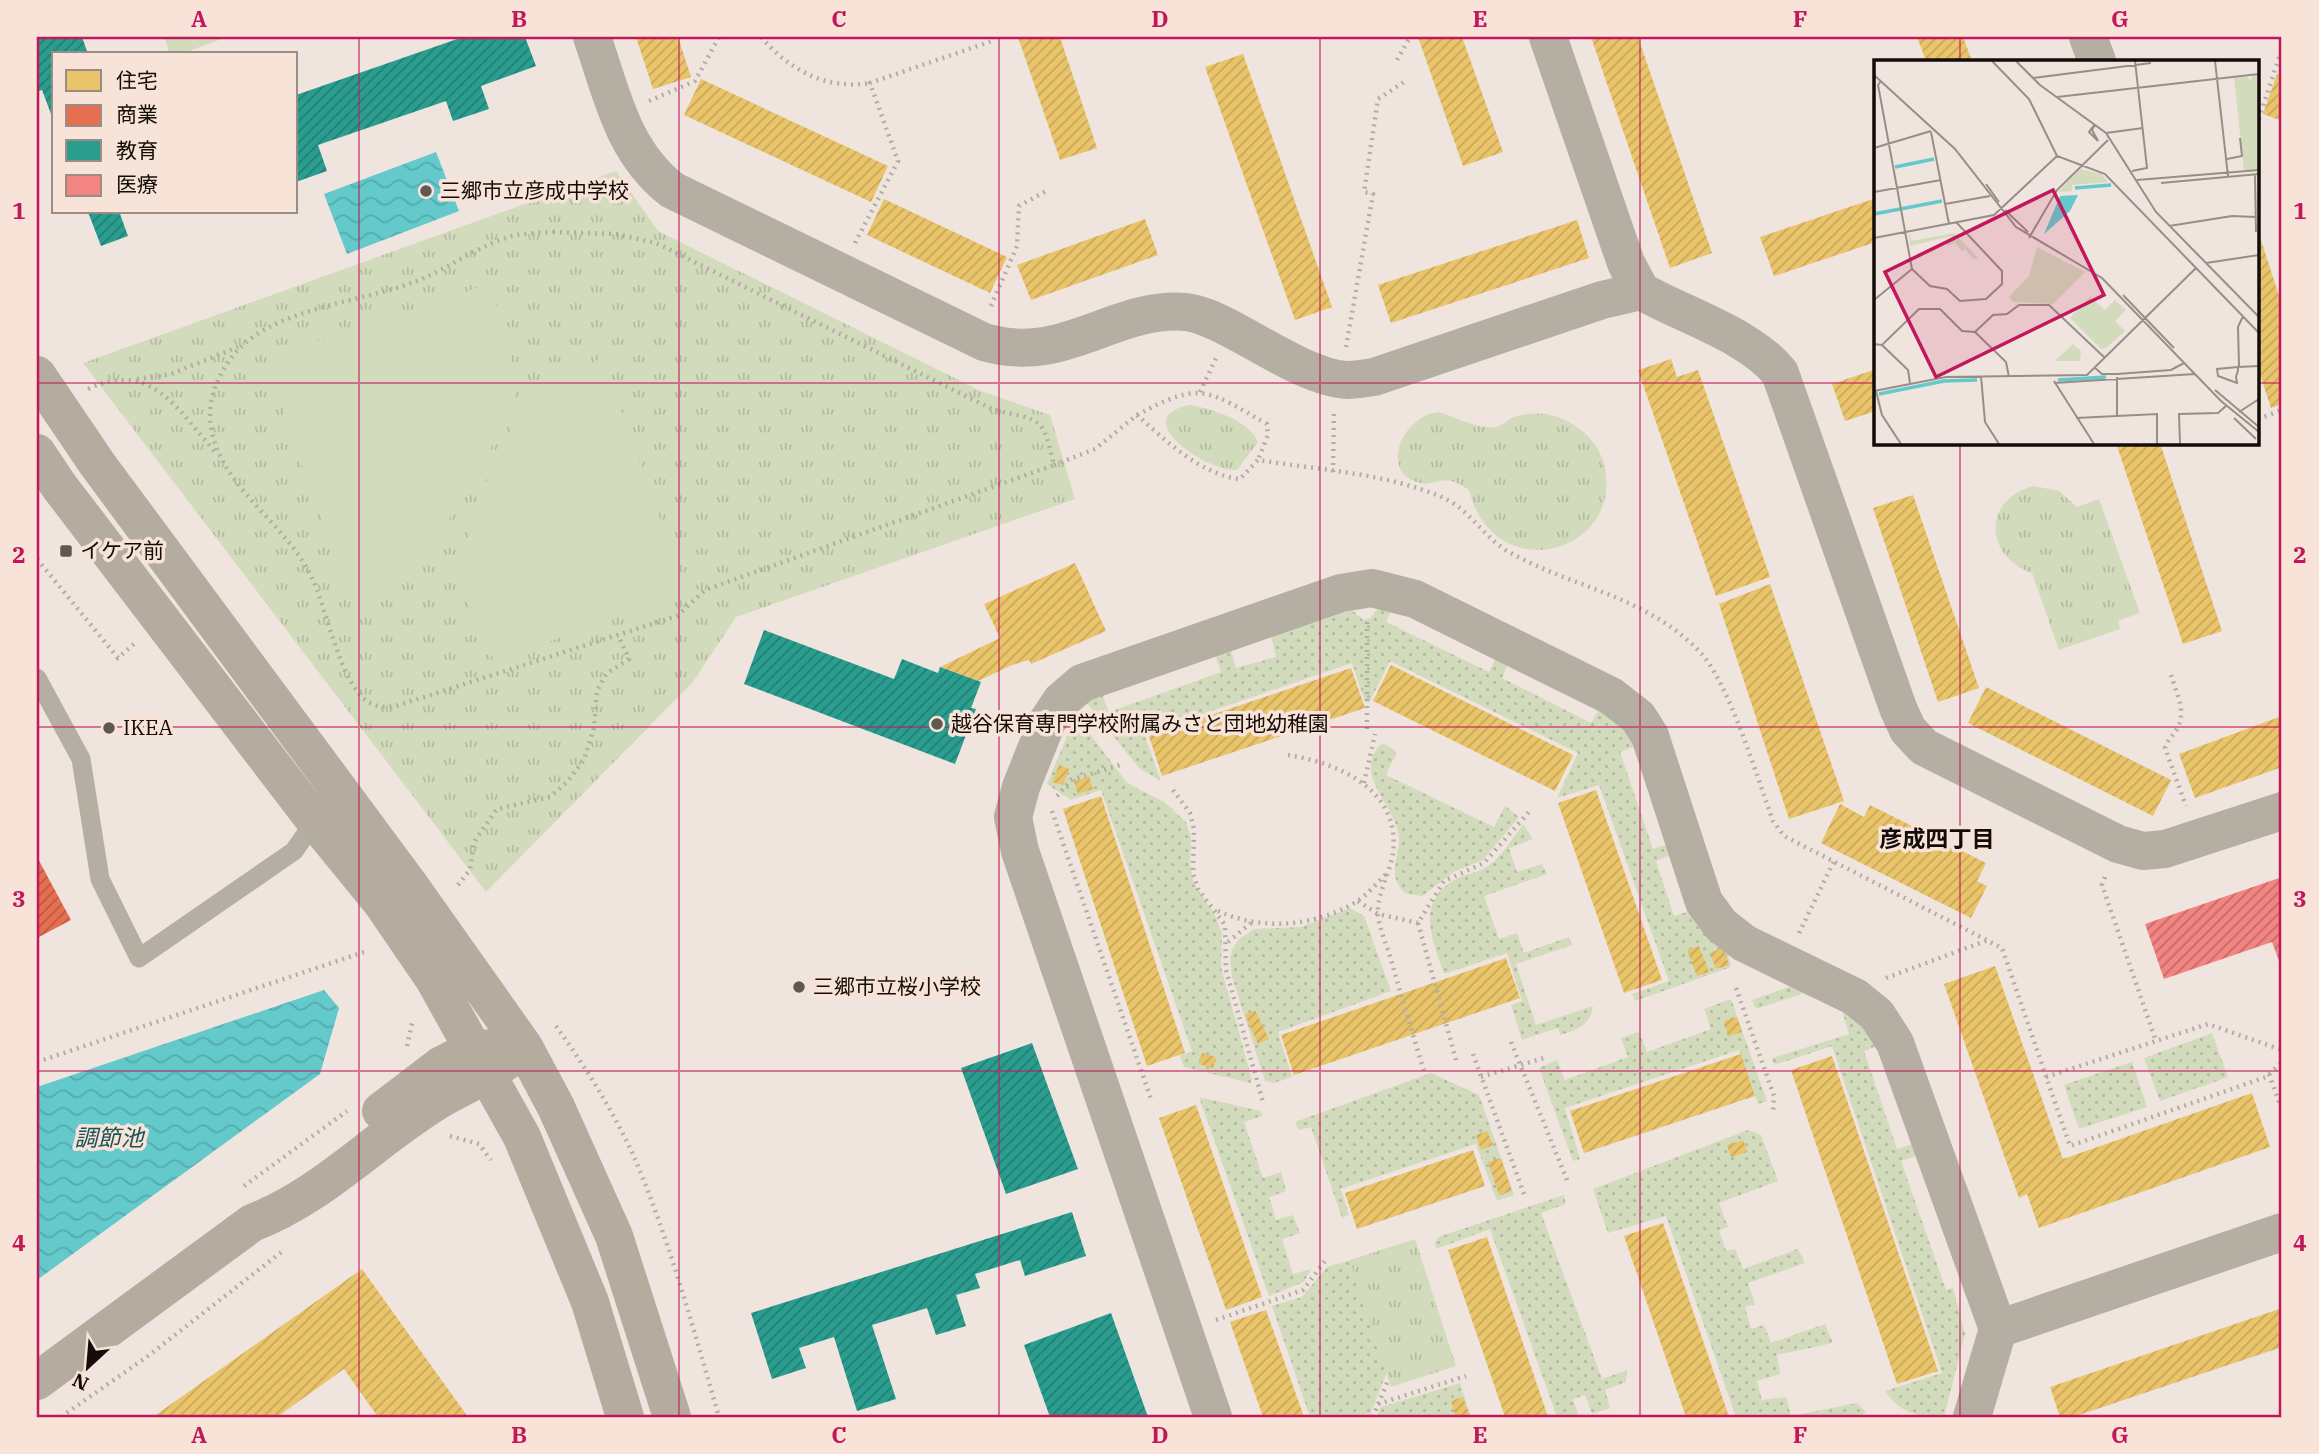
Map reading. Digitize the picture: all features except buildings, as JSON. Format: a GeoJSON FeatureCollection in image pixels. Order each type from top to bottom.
{"type":"FeatureCollection","features":[{"type":"Feature","properties":{"kind":"street"},"geometry":{"type":"LineString","coordinates":[[592,37],[634,150],[654,176],[673,190],[840,272],[976,338],[1007,349],[1030,350],[1052,346],[1162,311],[1191,313],[1216,321],[1321,374],[1335,377],[1374,377],[1602,300],[1641,291]]}},
{"type":"Feature","properties":{"kind":"street"},"geometry":{"type":"LineString","coordinates":[[1548,37],[1626,263],[1641,291],[1753,348],[1780,373],[1908,730],[1940,758],[2118,844],[2143,851],[2198,839],[2282,811]]}},
{"type":"Feature","properties":{"kind":"street"},"geometry":{"type":"LineString","coordinates":[[2088,37],[2097,60]]}},
{"type":"Feature","properties":{"kind":"street"},"geometry":{"type":"LineString","coordinates":[[37,375],[98,465],[408,883],[524,1047],[556,1107],[614,1236],[672,1417]]}},
{"type":"Feature","properties":{"kind":"street"},"geometry":{"type":"LineString","coordinates":[[37,453],[315,821],[390,914],[434,979],[522,1137],[590,1302],[625,1417]]}},
{"type":"Feature","properties":{"kind":"street"},"geometry":{"type":"LineString","coordinates":[[1213,1417],[1024,864],[1013,817],[1021,787],[1047,722],[1061,701],[1082,683],[1341,593],[1366,589],[1393,591],[1415,599],[1611,696],[1638,717],[1650,736],[1704,902],[1721,925],[1744,943],[1855,997],[1877,1015],[1895,1043],[1998,1329],[1972,1417]]}},
{"type":"Feature","properties":{"kind":"street"},"geometry":{"type":"LineString","coordinates":[[37,1381],[252,1223],[285,1211],[444,1097],[480,1062],[524,1047]]}},
{"type":"Feature","properties":{"kind":"street"},"geometry":{"type":"LineString","coordinates":[[1998,1329],[2282,1231]]}},
{"type":"Feature","properties":{"kind":"lane"},"geometry":{"type":"LineString","coordinates":[[37,678],[81,759],[100,879],[139,958],[294,851],[315,821]]}},
{"type":"Feature","properties":{"kind":"path"},"geometry":{"type":"LineString","coordinates":[[619,113],[695,81],[719,37]]}},
{"type":"Feature","properties":{"kind":"path"},"geometry":{"type":"LineString","coordinates":[[761,37],[778,56],[806,75],[833,84],[852,86],[870,83],[995,40]]}},
{"type":"Feature","properties":{"kind":"path"},"geometry":{"type":"LineString","coordinates":[[1397,60],[1410,37]]}},
{"type":"Feature","properties":{"kind":"path"},"geometry":{"type":"LineString","coordinates":[[2260,117],[2282,48]]}},
{"type":"Feature","properties":{"kind":"path"},"geometry":{"type":"LineString","coordinates":[[1333,472],[1335,377],[1349,340],[1373,194],[1364,192],[1378,99],[1404,82]]}},
{"type":"Feature","properties":{"kind":"path"},"geometry":{"type":"LineString","coordinates":[[840,272],[898,161],[870,83]]}},
{"type":"Feature","properties":{"kind":"path"},"geometry":{"type":"LineString","coordinates":[[976,338],[1017,246],[1019,206],[1048,190]]}},
{"type":"Feature","properties":{"kind":"path"},"geometry":{"type":"LineString","coordinates":[[88,389],[109,380],[171,374],[243,346],[285,319],[408,285],[515,235],[553,232],[616,234],[656,243],[994,410],[1035,419],[1045,427],[1054,465]]}},
{"type":"Feature","properties":{"kind":"path"},"geometry":{"type":"LineString","coordinates":[[220,458],[211,428],[213,388],[243,346]]}},
{"type":"Feature","properties":{"kind":"path"},"geometry":{"type":"LineString","coordinates":[[136,379],[171,402],[220,458],[233,478],[291,541],[312,578],[342,662],[358,693],[369,703],[381,707],[396,706],[677,616],[705,590],[1095,449],[1136,415],[1174,395],[1200,393],[1218,396],[1267,424],[1268,435],[1258,460],[1240,480],[1225,478],[1163,438],[1136,415]]}},
{"type":"Feature","properties":{"kind":"path"},"geometry":{"type":"LineString","coordinates":[[2260,418],[2282,410]]}},
{"type":"Feature","properties":{"kind":"path"},"geometry":{"type":"LineString","coordinates":[[1258,460],[1393,481],[1446,499],[1509,552],[1645,608],[1675,629],[1702,653],[1729,704],[1773,821],[1784,836],[2002,948],[2070,1146],[2269,1074],[2282,1062]]}},
{"type":"Feature","properties":{"kind":"path"},"geometry":{"type":"LineString","coordinates":[[37,559],[118,658],[135,643]]}},
{"type":"Feature","properties":{"kind":"path"},"geometry":{"type":"LineString","coordinates":[[1366,589],[1367,730]]}},
{"type":"Feature","properties":{"kind":"path"},"geometry":{"type":"LineString","coordinates":[[458,885],[470,870],[474,842],[497,809],[550,797],[584,760],[594,728],[597,691],[606,674],[629,659],[618,635]]}},
{"type":"Feature","properties":{"kind":"path"},"geometry":{"type":"LineString","coordinates":[[2171,676],[2182,712],[2176,732],[2168,739],[2165,747],[2198,839]]}},
{"type":"Feature","properties":{"kind":"path"},"geometry":{"type":"LineString","coordinates":[[1364,784],[1375,734]]}},
{"type":"Feature","properties":{"kind":"path"},"geometry":{"type":"LineString","coordinates":[[1287,755],[1324,763],[1364,784],[1386,811],[1393,829],[1388,872],[1378,914],[1423,1071]]}},
{"type":"Feature","properties":{"kind":"path"},"geometry":{"type":"LineString","coordinates":[[1124,764],[1071,780],[1054,799],[1051,811],[1152,1102]]}},
{"type":"Feature","properties":{"kind":"path"},"geometry":{"type":"LineString","coordinates":[[1173,790],[1190,813],[1194,829],[1193,873],[1198,889],[1225,925],[1226,970],[1263,1102]]}},
{"type":"Feature","properties":{"kind":"path"},"geometry":{"type":"LineString","coordinates":[[1456,1060],[1418,923],[1444,881],[1485,863],[1529,811]]}},
{"type":"Feature","properties":{"kind":"path"},"geometry":{"type":"LineString","coordinates":[[2118,844],[2102,885],[2156,1041]]}},
{"type":"Feature","properties":{"kind":"path"},"geometry":{"type":"LineString","coordinates":[[1785,963],[1834,862]]}},
{"type":"Feature","properties":{"kind":"path"},"geometry":{"type":"LineString","coordinates":[[1216,910],[1251,922],[1300,922],[1358,901],[1388,872]]}},
{"type":"Feature","properties":{"kind":"path"},"geometry":{"type":"LineString","coordinates":[[1358,901],[1378,914],[1418,923]]}},
{"type":"Feature","properties":{"kind":"path"},"geometry":{"type":"LineString","coordinates":[[1227,943],[1251,922]]}},
{"type":"Feature","properties":{"kind":"path"},"geometry":{"type":"LineString","coordinates":[[1885,978],[1988,940]]}},
{"type":"Feature","properties":{"kind":"path"},"geometry":{"type":"LineString","coordinates":[[37,1062],[367,951]]}},
{"type":"Feature","properties":{"kind":"path"},"geometry":{"type":"LineString","coordinates":[[1736,988],[1774,1096],[1773,1111]]}},
{"type":"Feature","properties":{"kind":"path"},"geometry":{"type":"LineString","coordinates":[[2046,1077],[2208,1024],[2282,1050]]}},
{"type":"Feature","properties":{"kind":"path"},"geometry":{"type":"LineString","coordinates":[[1511,1042],[1567,1180]]}},
{"type":"Feature","properties":{"kind":"path"},"geometry":{"type":"LineString","coordinates":[[1472,1054],[1524,1194]]}},
{"type":"Feature","properties":{"kind":"path"},"geometry":{"type":"LineString","coordinates":[[1481,1077],[1547,1057]]}},
{"type":"Feature","properties":{"kind":"path"},"geometry":{"type":"LineString","coordinates":[[2269,1074],[2282,1111]]}},
{"type":"Feature","properties":{"kind":"path"},"geometry":{"type":"LineString","coordinates":[[443,1134],[479,1144],[494,1163]]}},
{"type":"Feature","properties":{"kind":"path"},"geometry":{"type":"LineString","coordinates":[[61,1417],[148,1356],[287,1247]]}},
{"type":"Feature","properties":{"kind":"path"},"geometry":{"type":"LineString","coordinates":[[1205,1324],[1303,1290],[1325,1261]]}},
{"type":"Feature","properties":{"kind":"path"},"geometry":{"type":"LineString","coordinates":[[1378,1405],[1466,1376]]}},
{"type":"Feature","properties":{"kind":"path"},"geometry":{"type":"LineString","coordinates":[[1373,1417],[1389,1378]]}},
{"type":"Feature","properties":{"kind":"green space"},"geometry":{"type":"Polygon","coordinates":[[[164,37],[227,37],[186,52],[169,52],[164,37]]]}},
{"type":"Feature","properties":{"kind":"green space"},"geometry":{"type":"Polygon","coordinates":[[[616,171],[658,231],[981,391],[1050,415],[1075,499],[736,617],[693,682],[486,892],[83,363],[616,171]]]}},
{"type":"Feature","properties":{"kind":"green space"},"geometry":{"type":"Polygon","coordinates":[[[489,284],[509,341],[516,394],[480,471],[435,540],[395,577],[349,599],[273,381],[286,351],[489,284]]]}},
{"type":"Feature","properties":{"kind":"green space"},"geometry":{"type":"Polygon","coordinates":[[[602,357],[680,575],[666,598],[495,662],[476,628],[460,566],[481,494],[513,424],[544,389],[602,357]]]}},
{"type":"Feature","properties":{"kind":"green space"},"geometry":{"type":"Polygon","coordinates":[[[1190,405],[1229,417],[1253,434],[1258,442],[1237,470],[1208,462],[1192,453],[1178,443],[1169,431],[1166,420],[1172,411],[1190,405]]]}},
{"type":"Feature","properties":{"kind":"green space"},"geometry":{"type":"Polygon","coordinates":[[[1439,412],[1475,425],[1489,427],[1498,426],[1517,416],[1531,414],[1546,414],[1574,425],[1595,444],[1604,464],[1606,495],[1596,519],[1578,538],[1554,548],[1529,549],[1504,541],[1483,521],[1469,490],[1448,480],[1426,484],[1411,479],[1401,471],[1399,447],[1413,424],[1425,416],[1439,412]]]}},
{"type":"Feature","properties":{"kind":"green space"},"geometry":{"type":"Polygon","coordinates":[[[2034,486],[2059,491],[2077,507],[2099,499],[2140,613],[2118,621],[2120,629],[2059,650],[2032,573],[2016,565],[2005,554],[1998,541],[1996,528],[1998,515],[2005,503],[2017,493],[2034,486]]]}},
{"type":"Feature","properties":{"kind":"green space"},"geometry":{"type":"Polygon","coordinates":[[[1379,606],[1394,606],[1386,622],[1489,672],[1497,655],[1509,661],[1502,678],[1591,723],[1601,706],[1639,745],[1620,752],[1653,849],[1672,843],[1674,854],[1656,861],[1674,916],[1693,910],[1726,946],[1731,967],[1635,1001],[1632,994],[1669,981],[1599,785],[1557,798],[1578,753],[1390,661],[1369,703],[1365,702],[1352,663],[1144,734],[1161,781],[1140,769],[1084,700],[1101,692],[1109,712],[1221,672],[1214,651],[1230,647],[1236,668],[1276,657],[1271,636],[1352,610],[1363,620],[1371,618],[1379,606]]]}},
{"type":"Feature","properties":{"kind":"green space"},"geometry":{"type":"Polygon","coordinates":[[[1078,718],[1127,783],[1164,802],[1186,822],[1191,837],[1190,864],[1194,884],[1214,913],[1222,933],[1221,967],[1252,1080],[1250,1083],[1184,1067],[1180,1056],[1192,1051],[1101,790],[1071,800],[1047,784],[1068,734],[1078,718]]]}},
{"type":"Feature","properties":{"kind":"green space"},"geometry":{"type":"Polygon","coordinates":[[[1382,743],[1395,750],[1396,754],[1386,775],[1494,827],[1505,806],[1519,817],[1483,860],[1454,872],[1422,896],[1405,893],[1396,879],[1398,831],[1372,776],[1374,754],[1382,743]]]}},
{"type":"Feature","properties":{"kind":"green space"},"geometry":{"type":"Polygon","coordinates":[[[1523,824],[1533,839],[1509,848],[1517,872],[1542,864],[1547,874],[1484,896],[1499,939],[1517,933],[1524,953],[1569,937],[1572,945],[1516,964],[1536,1025],[1593,1006],[1586,1023],[1577,1029],[1560,1035],[1558,1028],[1522,1040],[1511,1005],[1522,1001],[1507,953],[1444,974],[1430,921],[1431,909],[1444,887],[1488,866],[1523,824]]]}},
{"type":"Feature","properties":{"kind":"green space"},"geometry":{"type":"Polygon","coordinates":[[[1350,908],[1364,916],[1391,991],[1278,1032],[1292,1077],[1274,1083],[1265,1081],[1232,977],[1230,958],[1233,948],[1239,939],[1255,929],[1301,927],[1350,908]]]}},
{"type":"Feature","properties":{"kind":"green space"},"geometry":{"type":"Polygon","coordinates":[[[1794,985],[1807,992],[1756,1009],[1752,1000],[1794,985]]]}},
{"type":"Feature","properties":{"kind":"green space"},"geometry":{"type":"Polygon","coordinates":[[[1731,999],[1767,1101],[1758,1104],[1739,1050],[1565,1108],[1580,1159],[1573,1161],[1539,1068],[1557,1060],[1565,1080],[1628,1057],[1621,1038],[1639,1032],[1647,1052],[1711,1029],[1704,1009],[1731,999]]]}},
{"type":"Feature","properties":{"kind":"green space"},"geometry":{"type":"Polygon","coordinates":[[[1841,1007],[1880,1045],[1864,1051],[1897,1149],[1913,1144],[1918,1155],[1901,1161],[1946,1290],[1953,1288],[1965,1334],[1944,1417],[1911,1413],[1897,1405],[1885,1391],[1942,1373],[1832,1046],[1774,1065],[1772,1058],[1849,1034],[1841,1007]]]}},
{"type":"Feature","properties":{"kind":"green space"},"geometry":{"type":"Polygon","coordinates":[[[2212,1033],[2228,1077],[2160,1101],[2144,1058],[2212,1033]]]}},
{"type":"Feature","properties":{"kind":"green space"},"geometry":{"type":"Polygon","coordinates":[[[2132,1062],[2147,1107],[2079,1129],[2064,1085],[2132,1062]]]}},
{"type":"Feature","properties":{"kind":"green space"},"geometry":{"type":"Polygon","coordinates":[[[1431,1073],[1479,1095],[1514,1195],[1497,1201],[1476,1144],[1341,1189],[1349,1215],[1342,1218],[1311,1127],[1299,1130],[1295,1122],[1431,1073]]]}},
{"type":"Feature","properties":{"kind":"green space"},"geometry":{"type":"Polygon","coordinates":[[[1199,1097],[1261,1111],[1262,1116],[1244,1122],[1263,1178],[1281,1172],[1286,1191],[1269,1197],[1276,1220],[1293,1215],[1300,1233],[1282,1239],[1293,1274],[1311,1269],[1304,1282],[1269,1296],[1199,1097]]]}},
{"type":"Feature","properties":{"kind":"green space"},"geometry":{"type":"Polygon","coordinates":[[[1748,1130],[1761,1135],[1778,1181],[1719,1203],[1728,1227],[1719,1230],[1726,1251],[1735,1249],[1743,1269],[1798,1249],[1805,1263],[1748,1283],[1755,1304],[1745,1307],[1751,1329],[1764,1325],[1771,1343],[1825,1324],[1833,1343],[1777,1355],[1780,1374],[1757,1381],[1762,1400],[1786,1397],[1791,1416],[1857,1403],[1866,1412],[1861,1417],[1736,1417],[1666,1216],[1608,1233],[1593,1189],[1748,1130]]]}},
{"type":"Feature","properties":{"kind":"green space"},"geometry":{"type":"Polygon","coordinates":[[[1564,1195],[1566,1204],[1541,1213],[1602,1379],[1627,1370],[1626,1382],[1605,1390],[1610,1408],[1592,1414],[1585,1395],[1573,1399],[1579,1417],[1557,1417],[1490,1229],[1436,1249],[1435,1243],[1438,1237],[1564,1195]]]}},
{"type":"Feature","properties":{"kind":"green space"},"geometry":{"type":"Polygon","coordinates":[[[1415,1239],[1456,1366],[1391,1387],[1350,1260],[1415,1239]]]}},
{"type":"Feature","properties":{"kind":"green space"},"geometry":{"type":"Polygon","coordinates":[[[1350,1260],[1387,1372],[1369,1417],[1310,1417],[1272,1306],[1302,1297],[1327,1267],[1350,1260]]]}},
{"type":"Feature","properties":{"kind":"green space"},"geometry":{"type":"Polygon","coordinates":[[[1460,1383],[1471,1417],[1377,1417],[1381,1407],[1460,1383]]]}},
{"type":"Feature","properties":{"kind":"water"},"geometry":{"type":"Polygon","coordinates":[[[436,152],[459,211],[347,254],[324,194],[436,152]]]}},
{"type":"Feature","properties":{"kind":"water","name":"調節池"},"geometry":{"type":"Polygon","coordinates":[[[324,990],[339,1008],[320,1074],[37,1280],[37,1087],[324,990]]]}},
{"type":"Feature","properties":{"kind":"place","name":"三郷市立彦成中学校"},"geometry":{"type":"Point","coordinates":[426,191]}},
{"type":"Feature","properties":{"kind":"place","name":"イケア前"},"geometry":{"type":"Point","coordinates":[66,551]}},
{"type":"Feature","properties":{"kind":"place","name":"越谷保育専門学校附属みさと団地幼稚園"},"geometry":{"type":"Point","coordinates":[937,724]}},
{"type":"Feature","properties":{"kind":"place","name":"IKEA"},"geometry":{"type":"Point","coordinates":[109,728]}},
{"type":"Feature","properties":{"kind":"place","name":"三郷市立桜小学校"},"geometry":{"type":"Point","coordinates":[799,987]}},
{"type":"Feature","properties":{"kind":"district","name":"彦成四丁目"},"geometry":{"type":"Point","coordinates":[1937,839]}}]}
